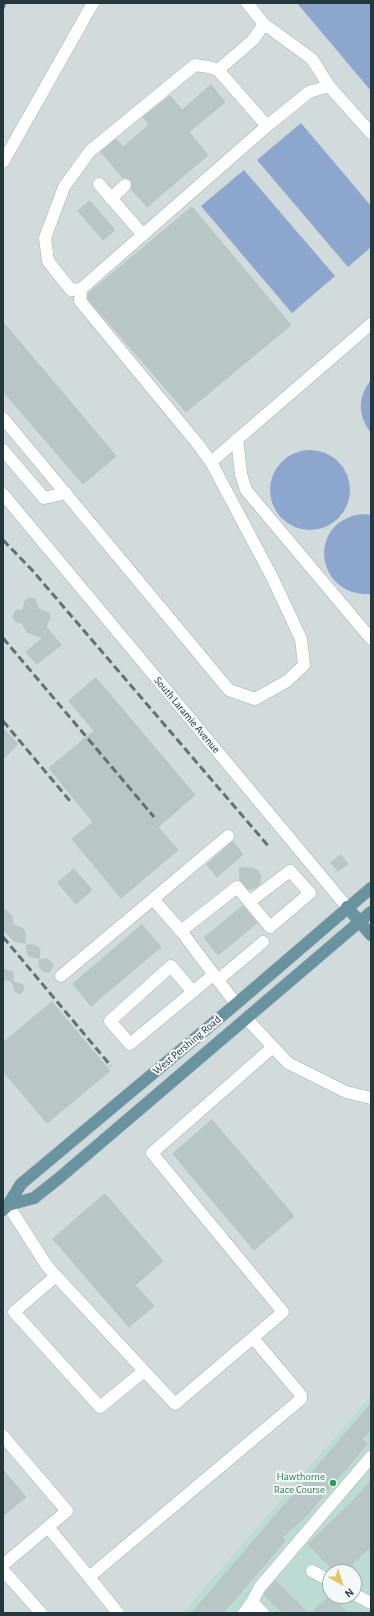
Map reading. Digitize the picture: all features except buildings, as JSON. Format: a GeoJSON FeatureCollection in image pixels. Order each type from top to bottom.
{"type":"FeatureCollection","features":[{"type":"Feature","properties":{"kind":"main road","name":"West Pershing Road"},"geometry":{"type":"LineString","coordinates":[[6,1207],[21,1184],[236,1004],[347,907],[371,888]]}},
{"type":"Feature","properties":{"kind":"main road","name":"South Laramie Avenue"},"geometry":{"type":"LineString","coordinates":[[347,907],[371,935]]}},
{"type":"Feature","properties":{"kind":"main road","name":"West Pershing Road"},"geometry":{"type":"LineString","coordinates":[[6,1207],[34,1198],[371,912]]}},
{"type":"Feature","properties":{"kind":"main road"},"geometry":{"type":"LineString","coordinates":[[236,1004],[247,1018]]}},
{"type":"Feature","properties":{"kind":"street"},"geometry":{"type":"LineString","coordinates":[[3,162],[93,3]]}},
{"type":"Feature","properties":{"kind":"street"},"geometry":{"type":"LineString","coordinates":[[247,3],[264,24],[312,59],[329,86],[371,133]]}},
{"type":"Feature","properties":{"kind":"street"},"geometry":{"type":"LineString","coordinates":[[218,70],[253,40],[264,24]]}},
{"type":"Feature","properties":{"kind":"street"},"geometry":{"type":"LineString","coordinates":[[5,425],[66,493],[229,690],[255,699],[287,681],[304,665],[301,639],[272,577],[211,462],[77,293],[48,261],[46,238],[64,187],[90,151],[195,64],[218,70],[267,126]]}},
{"type":"Feature","properties":{"kind":"street"},"geometry":{"type":"LineString","coordinates":[[77,293],[267,126],[309,92],[329,86]]}},
{"type":"Feature","properties":{"kind":"street"},"geometry":{"type":"LineString","coordinates":[[99,184],[143,235]]}},
{"type":"Feature","properties":{"kind":"street"},"geometry":{"type":"LineString","coordinates":[[112,199],[125,185]]}},
{"type":"Feature","properties":{"kind":"street"},"geometry":{"type":"LineString","coordinates":[[211,462],[371,324]]}},
{"type":"Feature","properties":{"kind":"street"},"geometry":{"type":"LineString","coordinates":[[238,439],[241,474],[246,490],[371,639]]}},
{"type":"Feature","properties":{"kind":"street"},"geometry":{"type":"LineString","coordinates":[[3,450],[44,498],[66,493]]}},
{"type":"Feature","properties":{"kind":"street","name":"South Laramie Avenue"},"geometry":{"type":"LineString","coordinates":[[3,494],[347,907]]}},
{"type":"Feature","properties":{"kind":"street"},"geometry":{"type":"LineString","coordinates":[[61,976],[228,836]]}},
{"type":"Feature","properties":{"kind":"street"},"geometry":{"type":"LineString","coordinates":[[181,931],[237,887],[249,902],[270,927],[310,893],[290,871],[249,902]]}},
{"type":"Feature","properties":{"kind":"street"},"geometry":{"type":"LineString","coordinates":[[153,899],[181,931],[236,1004]]}},
{"type":"Feature","properties":{"kind":"street"},"geometry":{"type":"LineString","coordinates":[[193,992],[171,966],[110,1021],[130,1044],[193,992],[216,978],[263,942]]}},
{"type":"Feature","properties":{"kind":"street"},"geometry":{"type":"LineString","coordinates":[[247,1018],[288,1063],[346,1092],[371,1098]]}},
{"type":"Feature","properties":{"kind":"street"},"geometry":{"type":"LineString","coordinates":[[6,1207],[56,1276],[175,1404],[283,1312],[152,1153],[273,1047]]}},
{"type":"Feature","properties":{"kind":"street"},"geometry":{"type":"LineString","coordinates":[[56,1276],[14,1312],[100,1407],[144,1371]]}},
{"type":"Feature","properties":{"kind":"street"},"geometry":{"type":"LineString","coordinates":[[89,1577],[301,1399],[301,1395],[253,1338]]}},
{"type":"Feature","properties":{"kind":"street"},"geometry":{"type":"LineString","coordinates":[[3,1436],[67,1511],[3,1565]]}},
{"type":"Feature","properties":{"kind":"street"},"geometry":{"type":"LineString","coordinates":[[244,1613],[260,1587],[371,1457]]}},
{"type":"Feature","properties":{"kind":"street"},"geometry":{"type":"LineString","coordinates":[[48,1527],[118,1613]]}},
{"type":"Feature","properties":{"kind":"street"},"geometry":{"type":"LineString","coordinates":[[3,1570],[41,1613]]}},
{"type":"Feature","properties":{"kind":"street"},"geometry":{"type":"LineString","coordinates":[[312,1571],[322,1577]]}},
{"type":"Feature","properties":{"kind":"street"},"geometry":{"type":"LineString","coordinates":[[362,1598],[371,1603]]}},
{"type":"Feature","properties":{"kind":"street"},"geometry":{"type":"LineString","coordinates":[[252,1602],[263,1613]]}},
{"type":"Feature","properties":{"kind":"shaded area"},"geometry":{"type":"Polygon","coordinates":[[[3,3],[371,3],[371,1395],[182,1613],[3,1613],[3,3]]]}},
{"type":"Feature","properties":{"kind":"green space","name":"Hawthorne Race Course"},"geometry":{"type":"Polygon","coordinates":[[[371,1395],[371,1613],[182,1613],[371,1395]]]}},
{"type":"Feature","properties":{"kind":"water"},"geometry":{"type":"Polygon","coordinates":[[[297,3],[371,3],[371,91],[297,3]]]}},
{"type":"Feature","properties":{"kind":"water"},"geometry":{"type":"Polygon","coordinates":[[[301,123],[371,206],[371,247],[348,267],[257,160],[301,123]]]}},
{"type":"Feature","properties":{"kind":"water"},"geometry":{"type":"Polygon","coordinates":[[[244,170],[335,276],[292,313],[201,206],[244,170]]]}},
{"type":"Feature","properties":{"kind":"water"},"geometry":{"type":"Polygon","coordinates":[[[371,380],[371,433],[364,420],[361,400],[366,386],[371,380]]]}},
{"type":"Feature","properties":{"kind":"water"},"geometry":{"type":"Polygon","coordinates":[[[310,450],[325,453],[338,462],[347,475],[350,490],[347,505],[338,518],[325,527],[310,530],[295,527],[282,518],[273,505],[270,490],[273,475],[282,462],[295,453],[310,450]]]}},
{"type":"Feature","properties":{"kind":"water"},"geometry":{"type":"Polygon","coordinates":[[[362,514],[371,515],[371,594],[353,592],[340,585],[330,575],[325,562],[324,549],[328,536],[337,525],[351,516],[362,514]]]}},
{"type":"Feature","properties":{"kind":"railway"},"geometry":{"type":"LineString","coordinates":[[3,8],[5,3]]}},
{"type":"Feature","properties":{"kind":"railway"},"geometry":{"type":"LineString","coordinates":[[3,540],[32,570],[270,848]]}},
{"type":"Feature","properties":{"kind":"railway"},"geometry":{"type":"LineString","coordinates":[[3,638],[154,817]]}},
{"type":"Feature","properties":{"kind":"railway"},"geometry":{"type":"LineString","coordinates":[[3,721],[70,801]]}},
{"type":"Feature","properties":{"kind":"railway"},"geometry":{"type":"LineString","coordinates":[[3,937],[111,1066]]}},
{"type":"Feature","properties":{"kind":"place","name":"Hawthorne Race Course"},"geometry":{"type":"Point","coordinates":[333,1483]}}]}
